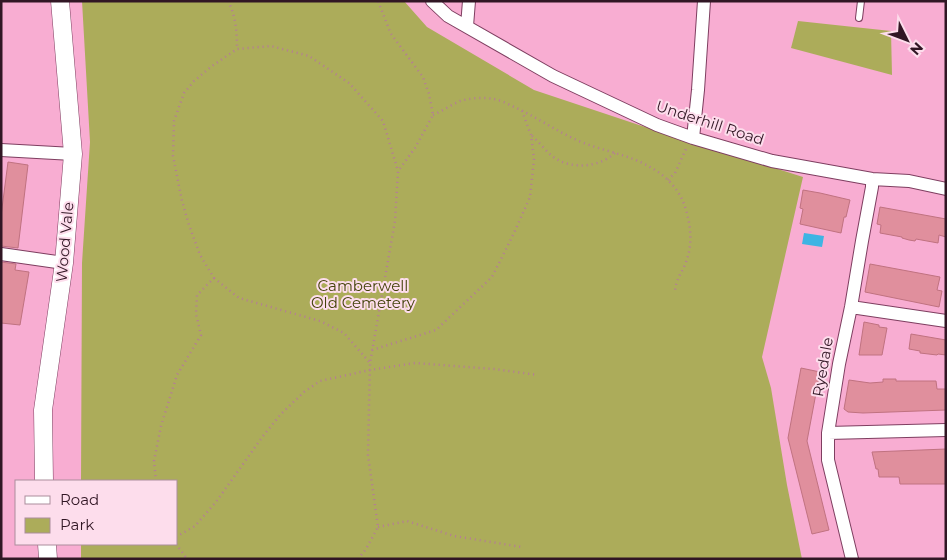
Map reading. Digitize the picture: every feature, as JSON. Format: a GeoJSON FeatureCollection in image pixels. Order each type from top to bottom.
{"type":"FeatureCollection","features":[{"type":"Feature","properties":{"kind":"street","name":"Wood Vale"},"geometry":{"type":"LineString","coordinates":[[44,480],[43,410],[64,263],[73,154],[60,1]]}},
{"type":"Feature","properties":{"kind":"street","name":"Underhill Road"},"geometry":{"type":"LineString","coordinates":[[432,1],[448,16],[553,76],[657,125],[693,138],[772,161],[872,180],[909,181],[946,189]]}},
{"type":"Feature","properties":{"kind":"street"},"geometry":{"type":"LineString","coordinates":[[468,26],[469,1]]}},
{"type":"Feature","properties":{"kind":"street"},"geometry":{"type":"LineString","coordinates":[[693,138],[704,1]]}},
{"type":"Feature","properties":{"kind":"street"},"geometry":{"type":"LineString","coordinates":[[1,150],[73,154]]}},
{"type":"Feature","properties":{"kind":"street","name":"Ryedale"},"geometry":{"type":"LineString","coordinates":[[852,559],[828,460],[828,433],[872,180]]}},
{"type":"Feature","properties":{"kind":"street"},"geometry":{"type":"LineString","coordinates":[[1,254],[64,263]]}},
{"type":"Feature","properties":{"kind":"street"},"geometry":{"type":"LineString","coordinates":[[851,307],[946,321]]}},
{"type":"Feature","properties":{"kind":"street"},"geometry":{"type":"LineString","coordinates":[[828,433],[946,430]]}},
{"type":"Feature","properties":{"kind":"street"},"geometry":{"type":"LineString","coordinates":[[47,545],[48,559]]}},
{"type":"Feature","properties":{"kind":"lane"},"geometry":{"type":"LineString","coordinates":[[859,18],[861,1]]}},
{"type":"Feature","properties":{"kind":"path"},"geometry":{"type":"LineString","coordinates":[[228,1],[232,9],[237,32],[237,49]]}},
{"type":"Feature","properties":{"kind":"path"},"geometry":{"type":"LineString","coordinates":[[378,1],[391,34],[423,77],[430,94],[434,115]]}},
{"type":"Feature","properties":{"kind":"path"},"geometry":{"type":"LineString","coordinates":[[358,559],[366,550],[378,527],[368,455],[370,363],[395,221],[398,171],[383,121],[349,83],[309,56],[271,46],[237,49],[194,81],[184,93],[174,121],[173,156],[182,201],[200,255],[214,278],[239,298],[320,321],[344,333],[370,363]]}},
{"type":"Feature","properties":{"kind":"path"},"geometry":{"type":"LineString","coordinates":[[398,171],[415,148],[434,115],[462,101],[485,98],[497,99],[522,110],[579,141],[637,160],[668,180],[681,197],[686,212],[690,249],[675,286],[676,293]]}},
{"type":"Feature","properties":{"kind":"path"},"geometry":{"type":"LineString","coordinates":[[372,350],[436,330],[492,277],[530,197],[534,159],[531,135],[522,110]]}},
{"type":"Feature","properties":{"kind":"path"},"geometry":{"type":"LineString","coordinates":[[531,135],[553,156],[562,162],[570,164],[589,166],[609,158],[615,153]]}},
{"type":"Feature","properties":{"kind":"path"},"geometry":{"type":"LineString","coordinates":[[668,180],[675,173],[682,156],[693,138]]}},
{"type":"Feature","properties":{"kind":"path"},"geometry":{"type":"LineString","coordinates":[[156,480],[154,460],[161,426],[177,375],[201,335],[196,314],[197,294],[214,278]]}},
{"type":"Feature","properties":{"kind":"path"},"geometry":{"type":"LineString","coordinates":[[178,536],[195,526],[216,502],[281,414],[304,392],[320,382],[370,370],[415,363],[494,369],[538,375]]}},
{"type":"Feature","properties":{"kind":"path"},"geometry":{"type":"LineString","coordinates":[[378,527],[407,521],[454,536],[522,547]]}},
{"type":"Feature","properties":{"kind":"path"},"geometry":{"type":"LineString","coordinates":[[177,545],[187,559]]}},
{"type":"Feature","properties":{"kind":"green space","name":"Camberwell Old Cemetery"},"geometry":{"type":"Polygon","coordinates":[[[82,1],[404,1],[427,27],[534,90],[803,177],[762,357],[771,388],[787,485],[802,559],[81,559],[81,545],[178,545],[178,480],[81,480],[82,263],[90,142],[82,1]]]}},
{"type":"Feature","properties":{"kind":"green space"},"geometry":{"type":"Polygon","coordinates":[[[798,21],[891,31],[892,75],[791,48],[798,21]]]}},
{"type":"Feature","properties":{"kind":"water"},"geometry":{"type":"Polygon","coordinates":[[[804,233],[824,236],[822,247],[802,244],[804,233]]]}},
{"type":"Feature","properties":{"kind":"building"},"geometry":{"type":"Polygon","coordinates":[[[8,162],[28,165],[18,248],[1,246],[1,216],[8,162]]]}},
{"type":"Feature","properties":{"kind":"building"},"geometry":{"type":"Polygon","coordinates":[[[803,190],[850,200],[841,233],[800,224],[803,209],[800,208],[803,190]]]}},
{"type":"Feature","properties":{"kind":"building"},"geometry":{"type":"Polygon","coordinates":[[[880,207],[946,219],[946,237],[939,235],[938,243],[916,239],[915,241],[909,240],[880,233],[881,225],[877,224],[880,207]]]}},
{"type":"Feature","properties":{"kind":"building"},"geometry":{"type":"Polygon","coordinates":[[[1,262],[16,264],[15,270],[29,272],[20,325],[1,323],[1,262]]]}},
{"type":"Feature","properties":{"kind":"building"},"geometry":{"type":"Polygon","coordinates":[[[870,264],[940,277],[937,290],[942,291],[939,307],[865,292],[870,264]]]}},
{"type":"Feature","properties":{"kind":"building"},"geometry":{"type":"Polygon","coordinates":[[[864,322],[887,328],[882,355],[859,355],[864,322]]]}},
{"type":"Feature","properties":{"kind":"building"},"geometry":{"type":"Polygon","coordinates":[[[911,334],[946,340],[946,355],[920,353],[920,351],[909,349],[911,334]]]}},
{"type":"Feature","properties":{"kind":"building"},"geometry":{"type":"Polygon","coordinates":[[[801,368],[820,372],[807,441],[829,530],[812,534],[788,438],[801,368]]]}},
{"type":"Feature","properties":{"kind":"building"},"geometry":{"type":"Polygon","coordinates":[[[883,379],[896,379],[896,381],[936,381],[937,389],[946,389],[946,410],[863,413],[848,412],[844,409],[849,380],[870,383],[883,382],[883,379]]]}},
{"type":"Feature","properties":{"kind":"building"},"geometry":{"type":"Polygon","coordinates":[[[946,449],[946,484],[900,484],[899,477],[879,477],[872,452],[946,449]]]}}]}
